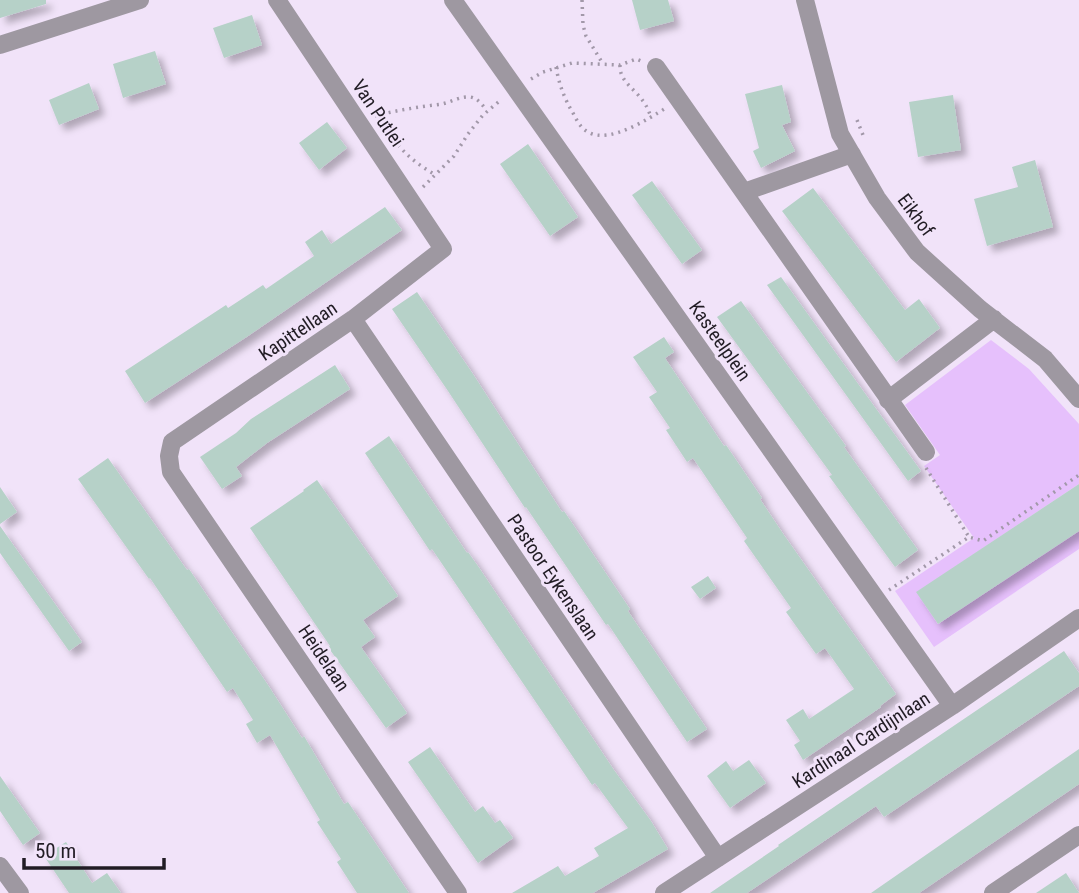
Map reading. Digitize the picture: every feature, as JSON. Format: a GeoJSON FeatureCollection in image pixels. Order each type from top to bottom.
{"type":"FeatureCollection","features":[{"type":"Feature","properties":{"kind":"street"},"geometry":{"type":"LineString","coordinates":[[0,45],[140,0]]}},
{"type":"Feature","properties":{"kind":"street","name":"Van Putlei"},"geometry":{"type":"LineString","coordinates":[[277,0],[443,249]]}},
{"type":"Feature","properties":{"kind":"street","name":"Kasteelplein"},"geometry":{"type":"LineString","coordinates":[[453,0],[952,706]]}},
{"type":"Feature","properties":{"kind":"street","name":"Eikhof"},"geometry":{"type":"LineString","coordinates":[[805,0],[840,134],[877,198],[917,252],[1045,359],[1079,399]]}},
{"type":"Feature","properties":{"kind":"street"},"geometry":{"type":"LineString","coordinates":[[656,67],[926,452]]}},
{"type":"Feature","properties":{"kind":"street"},"geometry":{"type":"LineString","coordinates":[[744,192],[852,154]]}},
{"type":"Feature","properties":{"kind":"street","name":"Kapittellaan"},"geometry":{"type":"LineString","coordinates":[[172,442],[353,319],[443,249]]}},
{"type":"Feature","properties":{"kind":"street","name":"Pastoor Eykenslaan"},"geometry":{"type":"LineString","coordinates":[[353,319],[718,858]]}},
{"type":"Feature","properties":{"kind":"street"},"geometry":{"type":"LineString","coordinates":[[888,400],[994,319]]}},
{"type":"Feature","properties":{"kind":"street","name":"Heidelaan"},"geometry":{"type":"LineString","coordinates":[[172,442],[169,456],[171,472],[458,893]]}},
{"type":"Feature","properties":{"kind":"street","name":"Kardinaal Cardijnlaan"},"geometry":{"type":"LineString","coordinates":[[664,893],[952,706],[1079,618]]}},
{"type":"Feature","properties":{"kind":"street"},"geometry":{"type":"LineString","coordinates":[[993,893],[1079,835]]}},
{"type":"Feature","properties":{"kind":"street"},"geometry":{"type":"LineString","coordinates":[[0,866],[19,893]]}},
{"type":"Feature","properties":{"kind":"path"},"geometry":{"type":"LineString","coordinates":[[582,0],[586,36],[603,64]]}},
{"type":"Feature","properties":{"kind":"path"},"geometry":{"type":"LineString","coordinates":[[409,197],[454,156],[487,110],[543,72],[572,62],[620,65],[636,59],[656,67]]}},
{"type":"Feature","properties":{"kind":"path"},"geometry":{"type":"LineString","coordinates":[[620,65],[623,78],[643,100],[651,117]]}},
{"type":"Feature","properties":{"kind":"path"},"geometry":{"type":"LineString","coordinates":[[556,67],[567,103],[579,124],[589,133],[604,136],[613,134],[679,101]]}},
{"type":"Feature","properties":{"kind":"path"},"geometry":{"type":"LineString","coordinates":[[359,123],[404,108],[441,104],[465,97],[478,100],[487,110]]}},
{"type":"Feature","properties":{"kind":"path"},"geometry":{"type":"LineString","coordinates":[[853,111],[864,136]]}},
{"type":"Feature","properties":{"kind":"path"},"geometry":{"type":"LineString","coordinates":[[383,114],[389,131],[407,155],[436,175]]}},
{"type":"Feature","properties":{"kind":"path"},"geometry":{"type":"LineString","coordinates":[[926,452],[921,461],[969,537],[983,541],[1079,475]]}},
{"type":"Feature","properties":{"kind":"path"},"geometry":{"type":"LineString","coordinates":[[876,599],[969,537]]}},
{"type":"Feature","properties":{"kind":"shaded area"},"geometry":{"type":"Polygon","coordinates":[[[991,340],[1029,369],[1079,424],[1079,484],[917,592],[938,624],[1079,531],[1079,549],[934,647],[895,591],[974,538],[924,466],[940,455],[905,405],[991,340]]]}},
{"type":"Feature","properties":{"kind":"building"},"geometry":{"type":"Polygon","coordinates":[[[0,0],[46,0],[46,4],[0,18],[0,0]]]}},
{"type":"Feature","properties":{"kind":"building"},"geometry":{"type":"Polygon","coordinates":[[[632,0],[668,0],[674,21],[640,30],[632,0]]]}},
{"type":"Feature","properties":{"kind":"building"},"geometry":{"type":"Polygon","coordinates":[[[252,15],[262,45],[224,58],[213,28],[252,15]]]}},
{"type":"Feature","properties":{"kind":"building"},"geometry":{"type":"Polygon","coordinates":[[[155,51],[166,84],[123,98],[113,64],[155,51]]]}},
{"type":"Feature","properties":{"kind":"building"},"geometry":{"type":"Polygon","coordinates":[[[89,83],[99,109],[59,125],[49,100],[89,83]]]}},
{"type":"Feature","properties":{"kind":"building"},"geometry":{"type":"Polygon","coordinates":[[[782,85],[791,122],[782,125],[795,151],[761,168],[753,151],[759,148],[745,94],[782,85]]]}},
{"type":"Feature","properties":{"kind":"building"},"geometry":{"type":"Polygon","coordinates":[[[953,95],[961,150],[918,157],[909,102],[953,95]]]}},
{"type":"Feature","properties":{"kind":"building"},"geometry":{"type":"Polygon","coordinates":[[[327,122],[347,148],[319,170],[299,143],[327,122]]]}},
{"type":"Feature","properties":{"kind":"building"},"geometry":{"type":"Polygon","coordinates":[[[528,144],[578,217],[550,236],[500,164],[528,144]]]}},
{"type":"Feature","properties":{"kind":"building"},"geometry":{"type":"Polygon","coordinates":[[[1035,160],[1053,227],[987,246],[974,199],[1018,187],[1012,167],[1035,160]]]}},
{"type":"Feature","properties":{"kind":"building"},"geometry":{"type":"Polygon","coordinates":[[[652,181],[702,250],[682,264],[632,195],[652,181]]]}},
{"type":"Feature","properties":{"kind":"building"},"geometry":{"type":"Polygon","coordinates":[[[813,188],[905,310],[919,299],[940,328],[896,362],[782,211],[813,188]]]}},
{"type":"Feature","properties":{"kind":"building"},"geometry":{"type":"Polygon","coordinates":[[[385,207],[402,230],[145,403],[125,371],[226,305],[228,308],[263,285],[266,289],[314,256],[305,242],[322,230],[331,244],[385,207]]]}},
{"type":"Feature","properties":{"kind":"building"},"geometry":{"type":"Polygon","coordinates":[[[781,277],[921,471],[908,481],[767,285],[781,277]]]}},
{"type":"Feature","properties":{"kind":"building"},"geometry":{"type":"Polygon","coordinates":[[[417,292],[562,512],[564,511],[630,609],[628,611],[707,729],[687,742],[608,624],[606,625],[525,508],[392,309],[417,292]]]}},
{"type":"Feature","properties":{"kind":"building"},"geometry":{"type":"Polygon","coordinates":[[[741,301],[918,550],[895,567],[717,317],[741,301]]]}},
{"type":"Feature","properties":{"kind":"building"},"geometry":{"type":"Polygon","coordinates":[[[664,337],[674,352],[665,358],[762,498],[760,499],[784,535],[896,694],[803,760],[794,745],[800,741],[786,720],[803,709],[809,719],[854,689],[825,648],[816,654],[786,612],[791,608],[744,541],[747,538],[693,458],[687,462],[666,430],[670,428],[649,397],[657,392],[633,357],[664,337]]]}},
{"type":"Feature","properties":{"kind":"building"},"geometry":{"type":"Polygon","coordinates":[[[335,365],[350,389],[267,443],[236,467],[242,476],[222,489],[200,457],[236,433],[251,419],[335,365]]]}},
{"type":"Feature","properties":{"kind":"building"},"geometry":{"type":"Polygon","coordinates":[[[389,436],[668,849],[593,893],[512,893],[558,866],[565,876],[599,856],[594,848],[628,828],[595,783],[592,785],[365,453],[389,436]]]}},
{"type":"Feature","properties":{"kind":"building"},"geometry":{"type":"Polygon","coordinates":[[[108,458],[187,570],[189,569],[302,738],[304,736],[344,804],[348,802],[409,893],[357,893],[337,862],[341,859],[317,822],[320,820],[270,735],[257,743],[246,724],[253,720],[233,688],[227,692],[150,578],[78,479],[108,458]]]}},
{"type":"Feature","properties":{"kind":"building"},"geometry":{"type":"Polygon","coordinates":[[[317,480],[398,596],[363,620],[375,637],[361,647],[407,713],[386,728],[328,647],[330,646],[250,528],[317,480]]]}},
{"type":"Feature","properties":{"kind":"building"},"geometry":{"type":"Polygon","coordinates":[[[1079,484],[1079,531],[938,624],[916,592],[1079,484]]]}},
{"type":"Feature","properties":{"kind":"building"},"geometry":{"type":"Polygon","coordinates":[[[0,487],[17,512],[0,524],[0,487]]]}},
{"type":"Feature","properties":{"kind":"building"},"geometry":{"type":"Polygon","coordinates":[[[0,526],[82,642],[69,651],[0,553],[0,526]]]}},
{"type":"Feature","properties":{"kind":"building"},"geometry":{"type":"Polygon","coordinates":[[[708,576],[716,588],[700,599],[691,587],[708,576]]]}},
{"type":"Feature","properties":{"kind":"building"},"geometry":{"type":"Polygon","coordinates":[[[1064,651],[1079,673],[1079,686],[884,817],[876,806],[747,893],[710,893],[778,845],[1064,651]]]}},
{"type":"Feature","properties":{"kind":"building"},"geometry":{"type":"Polygon","coordinates":[[[430,747],[475,812],[483,806],[495,823],[500,820],[513,838],[478,863],[408,762],[430,747]]]}},
{"type":"Feature","properties":{"kind":"building"},"geometry":{"type":"Polygon","coordinates":[[[1079,749],[1079,784],[919,893],[871,893],[1079,749]]]}},
{"type":"Feature","properties":{"kind":"building"},"geometry":{"type":"Polygon","coordinates":[[[749,760],[766,783],[730,808],[707,776],[726,761],[733,771],[749,760]]]}},
{"type":"Feature","properties":{"kind":"building"},"geometry":{"type":"Polygon","coordinates":[[[0,776],[40,833],[23,845],[0,811],[0,776]]]}},
{"type":"Feature","properties":{"kind":"building"},"geometry":{"type":"Polygon","coordinates":[[[66,842],[92,883],[107,873],[121,893],[69,893],[44,856],[66,842]]]}},
{"type":"Feature","properties":{"kind":"building"},"geometry":{"type":"Polygon","coordinates":[[[1066,873],[1079,893],[1036,893],[1066,873]]]}}]}
